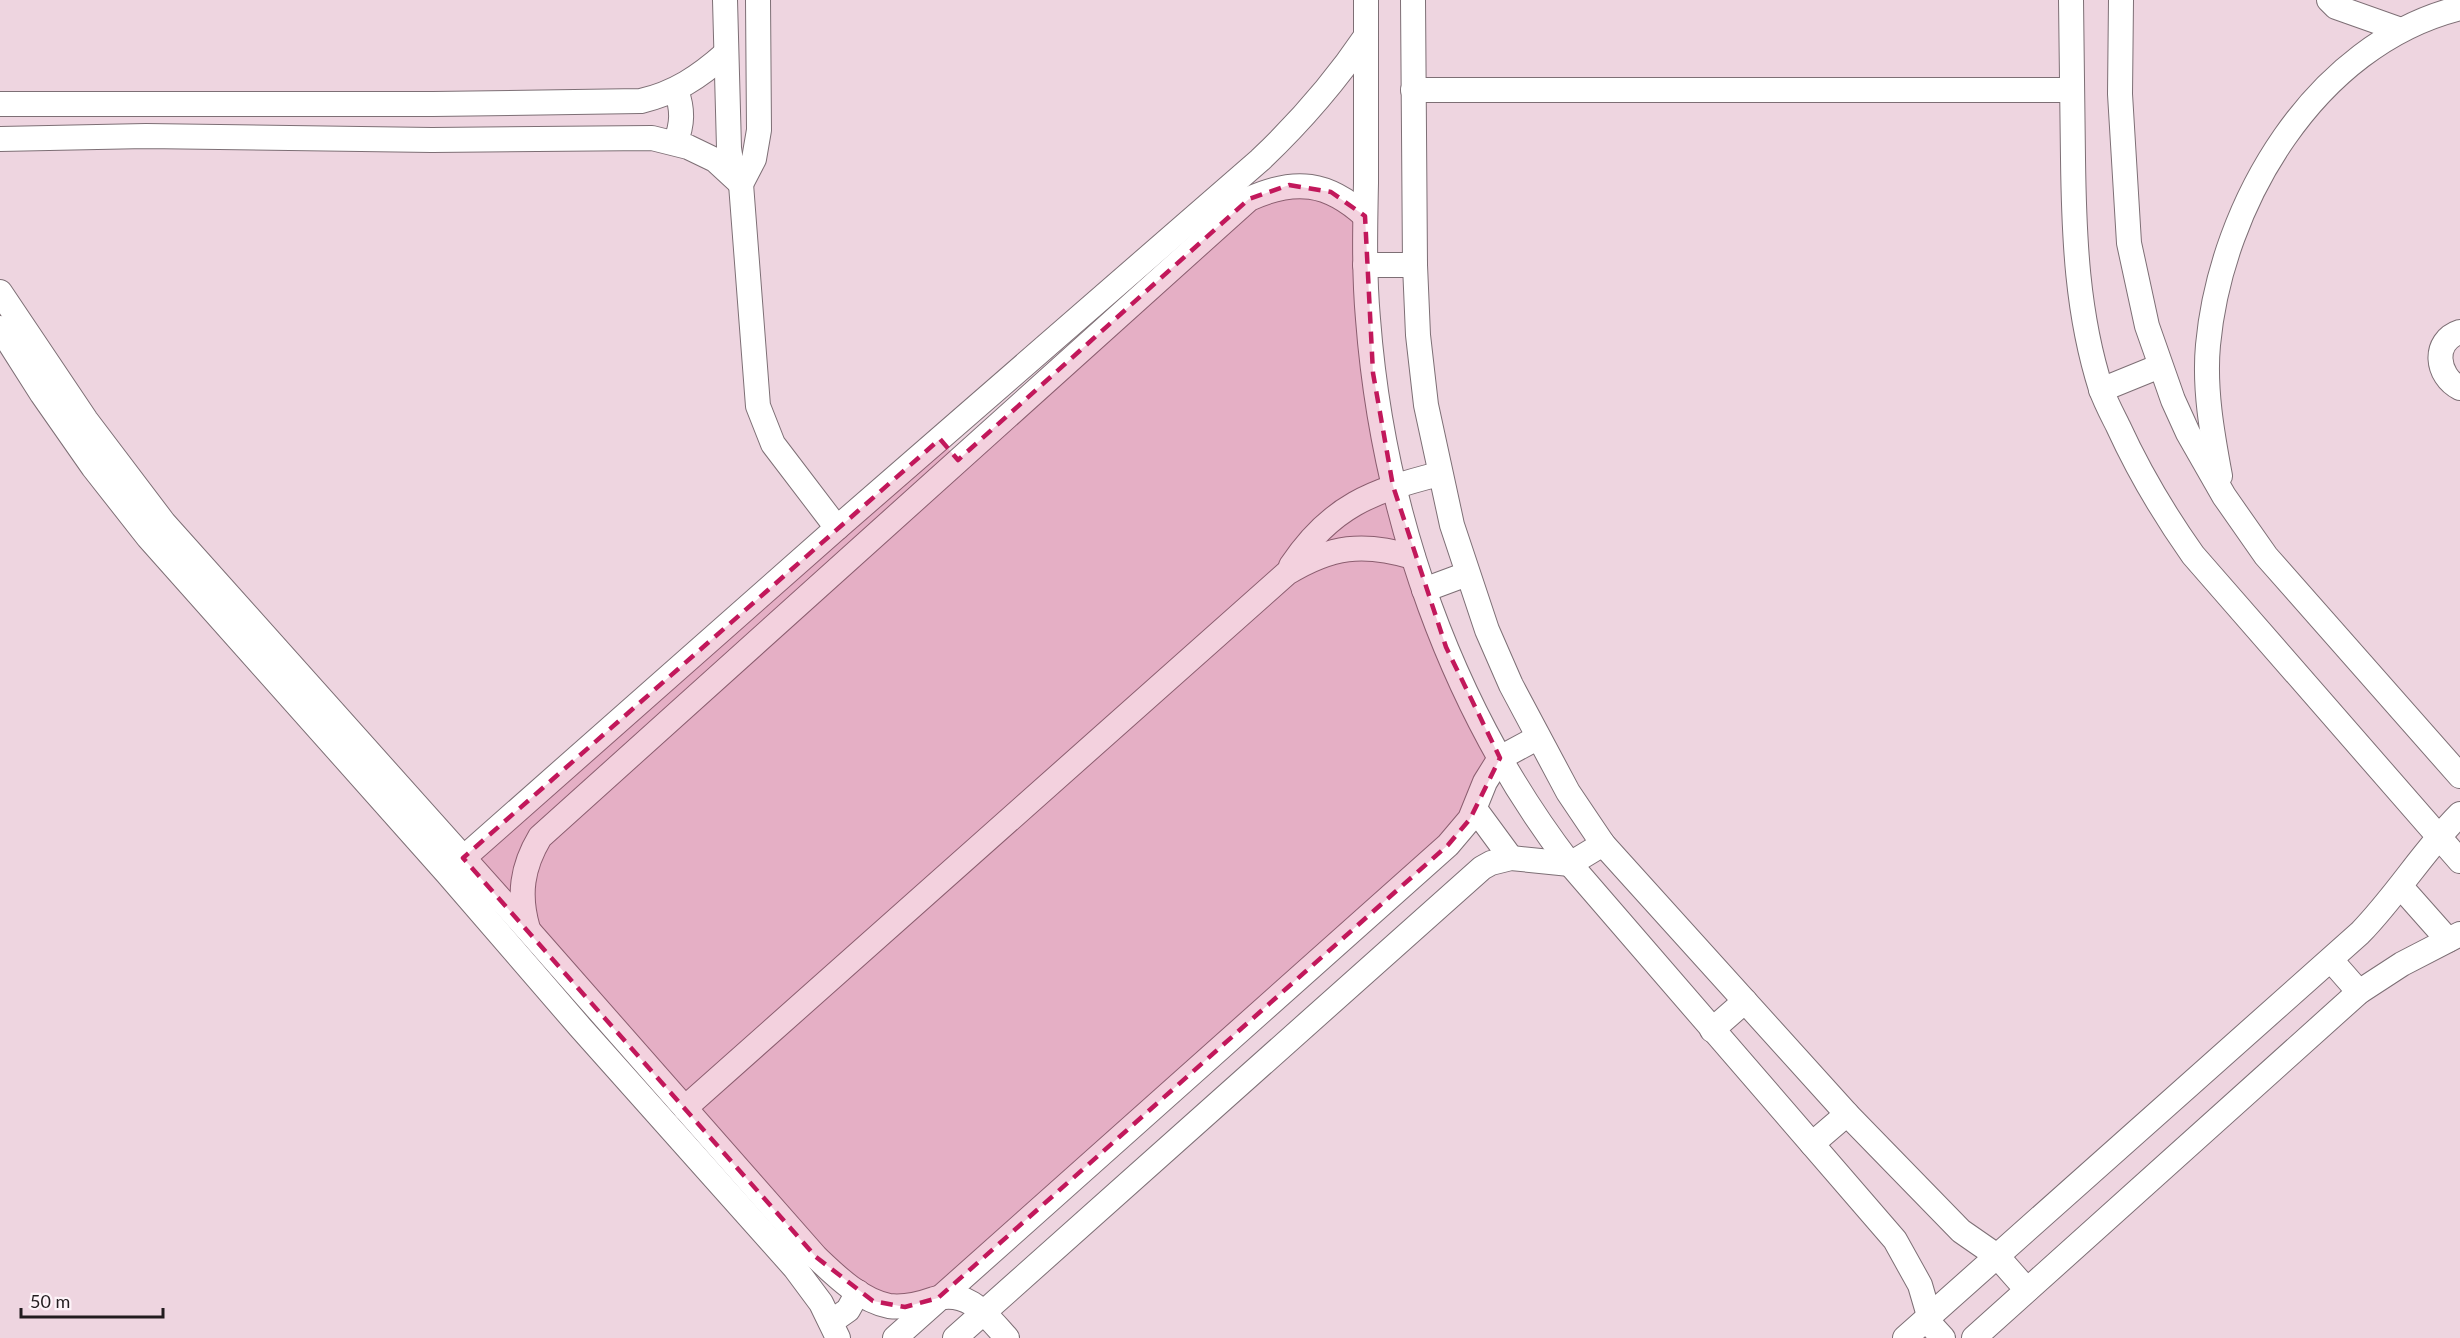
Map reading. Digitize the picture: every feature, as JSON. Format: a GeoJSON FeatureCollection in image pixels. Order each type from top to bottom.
{"type":"FeatureCollection","features":[{"type":"Feature","properties":{"kind":"street"},"geometry":{"type":"LineString","coordinates":[[725,0],[729,148],[731,161],[741,184],[758,406],[773,444],[837,528]]}},
{"type":"Feature","properties":{"kind":"street"},"geometry":{"type":"LineString","coordinates":[[741,184],[754,159],[759,130],[758,0]]}},
{"type":"Feature","properties":{"kind":"street"},"geometry":{"type":"LineString","coordinates":[[1366,0],[1365,265],[1373,373],[1393,486],[1413,557],[1424,590],[1467,694],[1500,758],[1542,827],[1570,864],[1904,1254],[1920,1285],[1928,1317],[1942,1338]]}},
{"type":"Feature","properties":{"kind":"street"},"geometry":{"type":"LineString","coordinates":[[1413,0],[1415,265],[1418,335],[1426,405],[1439,474],[1467,574],[1510,685],[1568,792],[1604,844],[1847,1114],[1962,1231],[1998,1256],[2027,1290]]}},
{"type":"Feature","properties":{"kind":"street"},"geometry":{"type":"LineString","coordinates":[[2071,0],[2074,232],[2083,314],[2101,390],[2140,473],[2165,515],[2193,555],[2460,861]]}},
{"type":"Feature","properties":{"kind":"street"},"geometry":{"type":"LineString","coordinates":[[2121,0],[2120,94],[2128,243],[2147,326],[2160,366],[2188,433],[2224,496],[2266,556],[2460,776]]}},
{"type":"Feature","properties":{"kind":"street"},"geometry":{"type":"LineString","coordinates":[[2329,0],[2336,7],[2401,30]]}},
{"type":"Feature","properties":{"kind":"street"},"geometry":{"type":"LineString","coordinates":[[2224,496],[2208,396],[2207,347],[2214,297],[2226,249],[2250,195],[2270,160],[2299,119],[2345,69],[2372,48],[2401,30],[2425,19],[2460,8]]}},
{"type":"Feature","properties":{"kind":"street"},"geometry":{"type":"LineString","coordinates":[[529,931],[523,912],[521,892],[530,854],[540,837],[958,460],[1212,217],[1260,160],[1306,114],[1334,81],[1366,36]]}},
{"type":"Feature","properties":{"kind":"street"},"geometry":{"type":"LineString","coordinates":[[0,104],[433,104],[641,101],[676,90],[702,75],[725,54]]}},
{"type":"Feature","properties":{"kind":"street"},"geometry":{"type":"LineString","coordinates":[[675,143],[682,117],[681,103],[676,90]]}},
{"type":"Feature","properties":{"kind":"street"},"geometry":{"type":"LineString","coordinates":[[1413,90],[2072,90]]}},
{"type":"Feature","properties":{"kind":"street"},"geometry":{"type":"LineString","coordinates":[[146,103],[146,136]]}},
{"type":"Feature","properties":{"kind":"street"},"geometry":{"type":"LineString","coordinates":[[293,138],[294,104]]}},
{"type":"Feature","properties":{"kind":"street"},"geometry":{"type":"LineString","coordinates":[[432,140],[433,104]]}},
{"type":"Feature","properties":{"kind":"street"},"geometry":{"type":"LineString","coordinates":[[0,139],[146,136],[432,140],[652,138],[688,147],[715,160],[741,184]]}},
{"type":"Feature","properties":{"kind":"street"},"geometry":{"type":"LineString","coordinates":[[455,866],[940,439],[1212,217],[1269,190],[1289,185],[1311,186],[1331,192],[1350,202],[1365,216]]}},
{"type":"Feature","properties":{"kind":"street"},"geometry":{"type":"LineString","coordinates":[[1365,265],[1415,265]]}},
{"type":"Feature","properties":{"kind":"street"},"geometry":{"type":"LineString","coordinates":[[0,292],[86,420],[242,628]]}},
{"type":"Feature","properties":{"kind":"street"},"geometry":{"type":"LineString","coordinates":[[0,328],[93,467],[148,537],[242,628],[455,866],[580,1027],[789,1244],[873,1301],[889,1306],[905,1306],[950,1296],[962,1298],[983,1311],[1007,1338]]}},
{"type":"Feature","properties":{"kind":"street"},"geometry":{"type":"LineString","coordinates":[[2460,332],[2447,338],[2440,351],[2440,358],[2448,379],[2460,388]]}},
{"type":"Feature","properties":{"kind":"street"},"geometry":{"type":"LineString","coordinates":[[2101,390],[2160,366]]}},
{"type":"Feature","properties":{"kind":"street"},"geometry":{"type":"LineString","coordinates":[[940,439],[958,460]]}},
{"type":"Feature","properties":{"kind":"street"},"geometry":{"type":"LineString","coordinates":[[1287,573],[1302,550],[1321,528],[1343,511],[1367,496],[1393,486],[1439,474]]}},
{"type":"Feature","properties":{"kind":"street"},"geometry":{"type":"LineString","coordinates":[[685,1108],[1287,573],[1310,559],[1326,553],[1361,547],[1388,549],[1413,557]]}},
{"type":"Feature","properties":{"kind":"street"},"geometry":{"type":"LineString","coordinates":[[1424,590],[1467,574]]}},
{"type":"Feature","properties":{"kind":"street"},"geometry":{"type":"LineString","coordinates":[[895,1338],[1456,837],[1475,809],[1485,782],[1500,758],[1537,738]]}},
{"type":"Feature","properties":{"kind":"street"},"geometry":{"type":"LineString","coordinates":[[1475,809],[1511,858]]}},
{"type":"Feature","properties":{"kind":"street"},"geometry":{"type":"LineString","coordinates":[[1905,1338],[2331,960],[2401,888],[2438,836],[2460,814]]}},
{"type":"Feature","properties":{"kind":"street"},"geometry":{"type":"LineString","coordinates":[[955,1338],[1482,868],[1511,858],[1570,864],[1604,844]]}},
{"type":"Feature","properties":{"kind":"street"},"geometry":{"type":"LineString","coordinates":[[455,866],[529,931],[685,1108],[789,1244],[834,1330],[858,1292]]}},
{"type":"Feature","properties":{"kind":"street"},"geometry":{"type":"LineString","coordinates":[[1405,883],[1431,915]]}},
{"type":"Feature","properties":{"kind":"street"},"geometry":{"type":"LineString","coordinates":[[1974,1338],[2359,992],[2402,964],[2454,937],[2401,888]]}},
{"type":"Feature","properties":{"kind":"street"},"geometry":{"type":"LineString","coordinates":[[2331,960],[2359,992]]}},
{"type":"Feature","properties":{"kind":"street"},"geometry":{"type":"LineString","coordinates":[[1280,995],[1306,1026]]}},
{"type":"Feature","properties":{"kind":"street"},"geometry":{"type":"LineString","coordinates":[[1712,1030],[1745,1001]]}},
{"type":"Feature","properties":{"kind":"street"},"geometry":{"type":"LineString","coordinates":[[1812,1144],[1847,1114]]}},
{"type":"Feature","properties":{"kind":"highlighted area"},"geometry":{"type":"Polygon","coordinates":[[[1289,185],[1331,192],[1365,216],[1373,373],[1393,486],[1446,647],[1500,758],[1470,819],[1448,845],[938,1298],[905,1307],[873,1301],[816,1257],[463,858],[940,439],[958,460],[1249,199],[1289,185]]]}},
{"type":"Feature","properties":{"kind":"shaded area"},"geometry":{"type":"Polygon","coordinates":[[[0,0],[2460,0],[2460,1338],[0,1338],[0,0]]]}}]}
